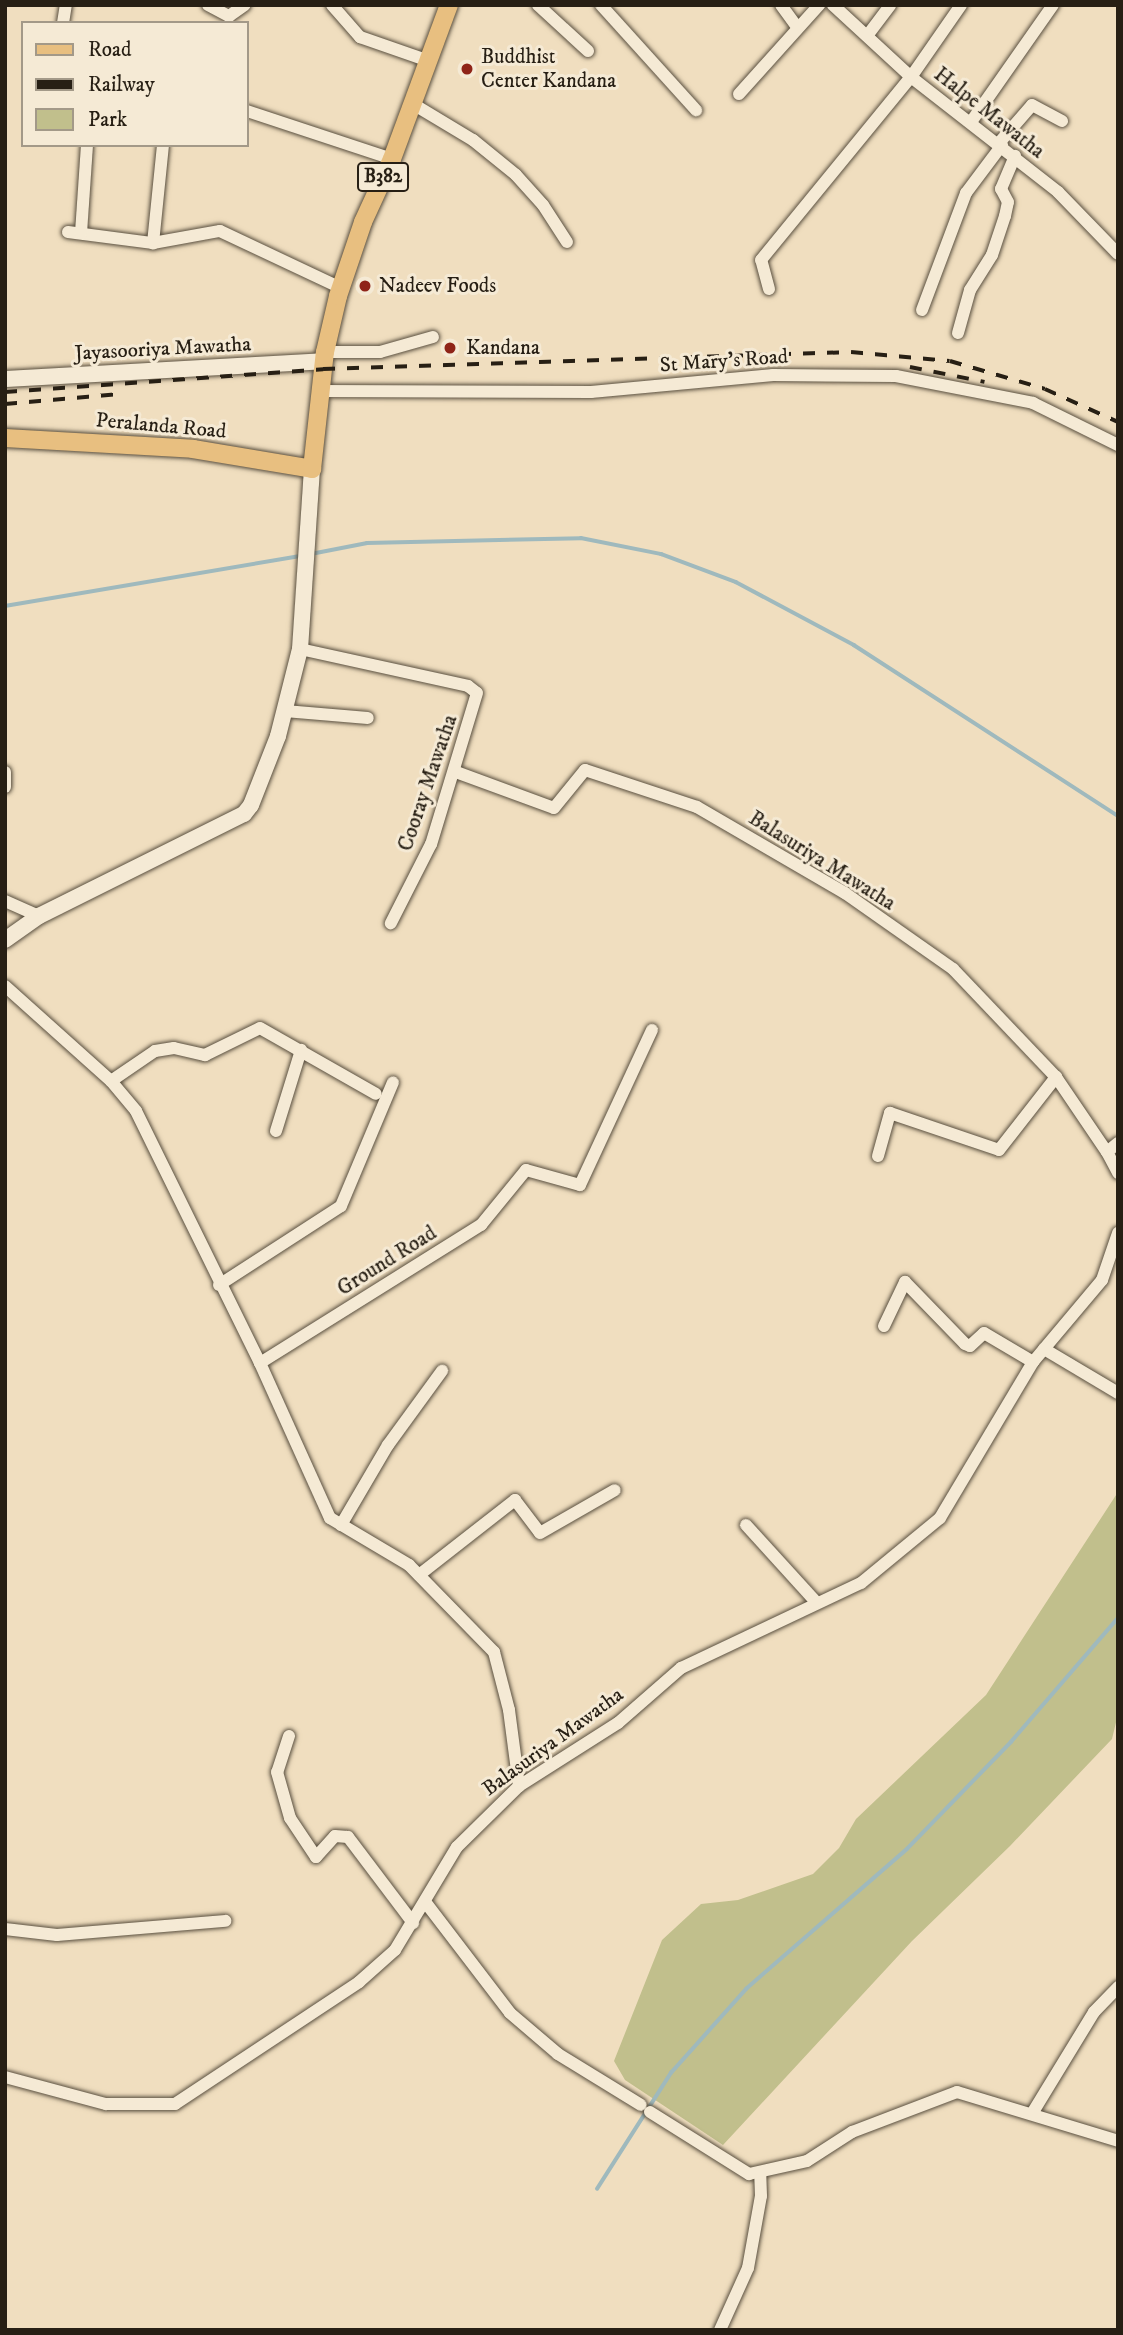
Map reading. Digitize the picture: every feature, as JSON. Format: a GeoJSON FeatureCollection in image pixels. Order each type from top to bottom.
{"type":"FeatureCollection","features":[{"type":"Feature","properties":{"kind":"main road","name":"B382"},"geometry":{"type":"LineString","coordinates":[[312,468],[324,356],[341,288],[363,222],[392,159],[449,5]]}},
{"type":"Feature","properties":{"kind":"main road","name":"Peralanda Road"},"geometry":{"type":"LineString","coordinates":[[5,438],[194,449],[312,468]]}},
{"type":"Feature","properties":{"kind":"street"},"geometry":{"type":"LineString","coordinates":[[208,5],[223,20],[245,5]]}},
{"type":"Feature","properties":{"kind":"street"},"geometry":{"type":"LineString","coordinates":[[332,5],[360,37],[429,61]]}},
{"type":"Feature","properties":{"kind":"street"},"geometry":{"type":"LineString","coordinates":[[538,5],[588,51]]}},
{"type":"Feature","properties":{"kind":"street"},"geometry":{"type":"LineString","coordinates":[[601,5],[696,110]]}},
{"type":"Feature","properties":{"kind":"street"},"geometry":{"type":"LineString","coordinates":[[781,5],[797,27]]}},
{"type":"Feature","properties":{"kind":"street"},"geometry":{"type":"LineString","coordinates":[[739,94],[819,5]]}},
{"type":"Feature","properties":{"kind":"street","name":"Halpe Mawatha"},"geometry":{"type":"LineString","coordinates":[[833,5],[911,76],[1058,192],[1118,254]]}},
{"type":"Feature","properties":{"kind":"street"},"geometry":{"type":"LineString","coordinates":[[867,36],[890,5]]}},
{"type":"Feature","properties":{"kind":"street"},"geometry":{"type":"LineString","coordinates":[[769,289],[761,260],[911,76],[961,5]]}},
{"type":"Feature","properties":{"kind":"street"},"geometry":{"type":"LineString","coordinates":[[971,122],[1053,5]]}},
{"type":"Feature","properties":{"kind":"street"},"geometry":{"type":"LineString","coordinates":[[413,104],[473,140],[516,175],[543,205],[567,242]]}},
{"type":"Feature","properties":{"kind":"street"},"geometry":{"type":"LineString","coordinates":[[922,310],[966,193],[1000,144],[1032,105],[1062,121]]}},
{"type":"Feature","properties":{"kind":"street"},"geometry":{"type":"LineString","coordinates":[[248,111],[392,159]]}},
{"type":"Feature","properties":{"kind":"street"},"geometry":{"type":"LineString","coordinates":[[87,147],[75,232],[153,243],[220,231],[341,288]]}},
{"type":"Feature","properties":{"kind":"street"},"geometry":{"type":"LineString","coordinates":[[153,243],[163,147]]}},
{"type":"Feature","properties":{"kind":"street"},"geometry":{"type":"LineString","coordinates":[[958,333],[970,290],[992,255],[1005,216],[1008,202],[1001,188],[1015,156]]}},
{"type":"Feature","properties":{"kind":"street"},"geometry":{"type":"LineString","coordinates":[[324,356],[380,352],[433,337]]}},
{"type":"Feature","properties":{"kind":"street","name":"Jayasooriya Mawatha"},"geometry":{"type":"LineString","coordinates":[[5,379],[324,356]]}},
{"type":"Feature","properties":{"kind":"street","name":"St Mary's Road"},"geometry":{"type":"LineString","coordinates":[[320,391],[591,393],[760,376],[896,376],[1033,403],[1118,445]]}},
{"type":"Feature","properties":{"kind":"street"},"geometry":{"type":"LineString","coordinates":[[5,940],[38,916],[244,814],[256,794],[285,711],[300,649],[312,468]]}},
{"type":"Feature","properties":{"kind":"street","name":"Cooray Mawatha"},"geometry":{"type":"LineString","coordinates":[[300,649],[468,686],[477,693],[456,772],[431,844],[391,923]]}},
{"type":"Feature","properties":{"kind":"street"},"geometry":{"type":"LineString","coordinates":[[285,711],[368,719]]}},
{"type":"Feature","properties":{"kind":"street","name":"Balasuriya Mawatha"},"geometry":{"type":"LineString","coordinates":[[456,772],[554,808],[585,770],[697,807],[845,893],[953,969],[1056,1077],[1112,1147],[1118,1173]]}},
{"type":"Feature","properties":{"kind":"street"},"geometry":{"type":"LineString","coordinates":[[5,772],[5,787]]}},
{"type":"Feature","properties":{"kind":"street"},"geometry":{"type":"LineString","coordinates":[[5,901],[38,916]]}},
{"type":"Feature","properties":{"kind":"street"},"geometry":{"type":"LineString","coordinates":[[5,986],[111,1081],[136,1111],[159,1151],[219,1285],[260,1363],[330,1518],[409,1564],[494,1652],[509,1710],[519,1786]]}},
{"type":"Feature","properties":{"kind":"street"},"geometry":{"type":"LineString","coordinates":[[111,1081],[155,1051],[174,1048],[205,1055],[260,1028],[376,1094]]}},
{"type":"Feature","properties":{"kind":"street","name":"Ground Road"},"geometry":{"type":"LineString","coordinates":[[260,1363],[481,1225],[527,1170],[580,1185],[652,1030]]}},
{"type":"Feature","properties":{"kind":"street"},"geometry":{"type":"LineString","coordinates":[[276,1131],[301,1050]]}},
{"type":"Feature","properties":{"kind":"street"},"geometry":{"type":"LineString","coordinates":[[878,1156],[890,1112],[999,1150],[1056,1077]]}},
{"type":"Feature","properties":{"kind":"street"},"geometry":{"type":"LineString","coordinates":[[219,1285],[341,1206],[393,1082]]}},
{"type":"Feature","properties":{"kind":"street","name":"Balasuriya Mawatha"},"geometry":{"type":"LineString","coordinates":[[5,2077],[106,2104],[175,2104],[359,1982],[395,1950],[426,1903],[457,1847],[519,1786],[618,1723],[681,1668],[861,1583],[940,1518],[1033,1362],[1102,1280],[1118,1233]]}},
{"type":"Feature","properties":{"kind":"street"},"geometry":{"type":"LineString","coordinates":[[884,1326],[905,1282],[965,1344],[971,1346],[984,1333],[1033,1362]]}},
{"type":"Feature","properties":{"kind":"street"},"geometry":{"type":"LineString","coordinates":[[1044,1349],[1118,1393]]}},
{"type":"Feature","properties":{"kind":"street"},"geometry":{"type":"LineString","coordinates":[[341,1525],[388,1445],[442,1371]]}},
{"type":"Feature","properties":{"kind":"street"},"geometry":{"type":"LineString","coordinates":[[419,1575],[515,1500],[540,1533],[615,1490]]}},
{"type":"Feature","properties":{"kind":"street"},"geometry":{"type":"LineString","coordinates":[[746,1525],[817,1603]]}},
{"type":"Feature","properties":{"kind":"street"},"geometry":{"type":"LineString","coordinates":[[289,1736],[277,1772],[290,1818],[316,1857],[335,1836],[348,1837],[412,1923]]}},
{"type":"Feature","properties":{"kind":"street"},"geometry":{"type":"LineString","coordinates":[[426,1903],[510,2014],[558,2054],[749,2174],[807,2161],[852,2132],[957,2092],[1033,2112],[1118,2141]]}},
{"type":"Feature","properties":{"kind":"street"},"geometry":{"type":"LineString","coordinates":[[5,1930],[57,1935],[225,1921]]}},
{"type":"Feature","properties":{"kind":"street"},"geometry":{"type":"LineString","coordinates":[[1033,2112],[1094,2012],[1118,1987]]}},
{"type":"Feature","properties":{"kind":"street"},"geometry":{"type":"LineString","coordinates":[[720,2330],[748,2268],[761,2196],[760,2173]]}},
{"type":"Feature","properties":{"kind":"green space"},"geometry":{"type":"Polygon","coordinates":[[[1118,1492],[1118,1714],[1112,1739],[1010,1846],[912,1941],[723,2145],[625,2080],[614,2061],[662,1940],[701,1904],[738,1900],[813,1874],[839,1848],[856,1819],[986,1695],[1118,1492]]]}},
{"type":"Feature","properties":{"kind":"waterway"},"geometry":{"type":"LineString","coordinates":[[311,554],[367,543],[581,538],[661,554],[736,582],[854,645],[1118,816]]}},
{"type":"Feature","properties":{"kind":"waterway"},"geometry":{"type":"LineString","coordinates":[[5,606],[300,556]]}},
{"type":"Feature","properties":{"kind":"waterway"},"geometry":{"type":"LineString","coordinates":[[597,2189],[671,2073],[746,1989],[907,1849],[1011,1742],[1118,1618]]}},
{"type":"Feature","properties":{"kind":"railway"},"geometry":{"type":"LineString","coordinates":[[5,392],[323,369],[851,352],[950,361],[1045,389],[1118,422]]}},
{"type":"Feature","properties":{"kind":"railway"},"geometry":{"type":"LineString","coordinates":[[910,367],[985,382]]}},
{"type":"Feature","properties":{"kind":"railway"},"geometry":{"type":"LineString","coordinates":[[5,404],[120,394]]}},
{"type":"Feature","properties":{"kind":"place","name":"Buddhist Center Kandana"},"geometry":{"type":"Point","coordinates":[467,69]}},
{"type":"Feature","properties":{"kind":"place","name":"Nadeev Foods"},"geometry":{"type":"Point","coordinates":[365,286]}},
{"type":"Feature","properties":{"kind":"place","name":"Kandana"},"geometry":{"type":"Point","coordinates":[450,348]}}]}
